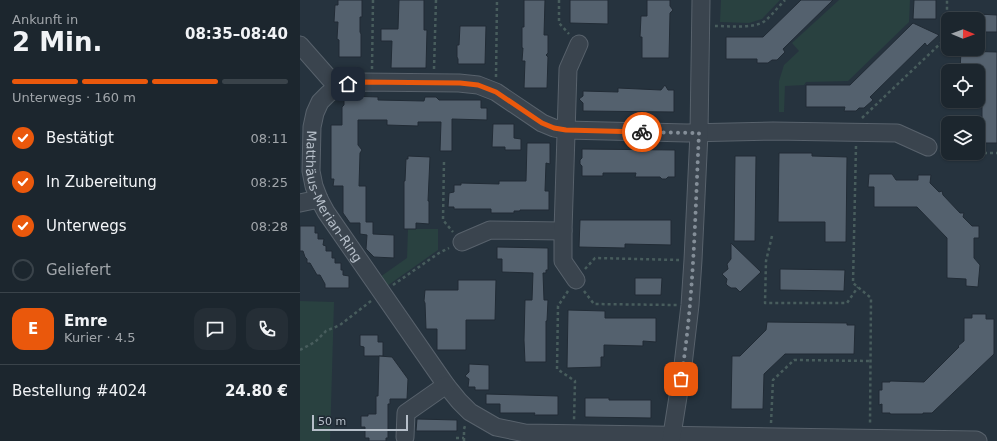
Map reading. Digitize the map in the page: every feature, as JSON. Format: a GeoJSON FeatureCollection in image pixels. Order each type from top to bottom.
{"type":"FeatureCollection","features":[{"type":"Feature","properties":{"kind":"street"},"geometry":{"type":"LineString","coordinates":[[672,438],[683,365],[690,305],[693,260],[699,133],[701,0]]}},
{"type":"Feature","properties":{"kind":"street"},"geometry":{"type":"LineString","coordinates":[[576,280],[563,261],[563,231],[568,69],[579,44]]}},
{"type":"Feature","properties":{"kind":"street"},"geometry":{"type":"LineString","coordinates":[[300,45],[337,87]]}},
{"type":"Feature","properties":{"kind":"street","name":"Matthäus-Merian-Ring"},"geometry":{"type":"LineString","coordinates":[[928,147],[898,133],[773,131],[699,133],[566,130],[554,128],[542,123],[496,92],[478,85],[460,83],[360,82],[337,87],[320,102],[315,113],[312,127],[311,171],[314,186],[326,212],[446,385],[470,412],[496,427],[525,433],[574,433],[672,438],[770,437],[978,441]]}},
{"type":"Feature","properties":{"kind":"street"},"geometry":{"type":"LineString","coordinates":[[300,203],[319,199]]}},
{"type":"Feature","properties":{"kind":"street"},"geometry":{"type":"LineString","coordinates":[[462,242],[490,230],[563,231]]}},
{"type":"Feature","properties":{"kind":"street"},"geometry":{"type":"LineString","coordinates":[[405,437],[406,413],[446,385]]}},
{"type":"Feature","properties":{"kind":"path"},"geometry":{"type":"LineString","coordinates":[[372,82],[373,0]]}},
{"type":"Feature","properties":{"kind":"path"},"geometry":{"type":"LineString","coordinates":[[434,83],[436,0]]}},
{"type":"Feature","properties":{"kind":"path"},"geometry":{"type":"LineString","coordinates":[[496,92],[498,0]]}},
{"type":"Feature","properties":{"kind":"path"},"geometry":{"type":"LineString","coordinates":[[559,0],[559,23],[579,44]]}},
{"type":"Feature","properties":{"kind":"path"},"geometry":{"type":"LineString","coordinates":[[715,26],[744,26],[758,24],[765,20],[785,0]]}},
{"type":"Feature","properties":{"kind":"path"},"geometry":{"type":"LineString","coordinates":[[870,438],[871,298],[853,283],[856,133],[862,117],[942,42],[947,33],[947,0]]}},
{"type":"Feature","properties":{"kind":"path"},"geometry":{"type":"LineString","coordinates":[[985,153],[997,153]]}},
{"type":"Feature","properties":{"kind":"path"},"geometry":{"type":"LineString","coordinates":[[300,350],[315,342],[326,331],[340,325],[439,253],[462,242],[443,220],[444,162]]}},
{"type":"Feature","properties":{"kind":"path"},"geometry":{"type":"LineString","coordinates":[[772,236],[766,261],[764,303],[847,303],[858,288]]}},
{"type":"Feature","properties":{"kind":"path"},"geometry":{"type":"LineString","coordinates":[[574,433],[575,381],[557,369],[558,306],[576,280],[595,258],[682,260]]}},
{"type":"Feature","properties":{"kind":"path"},"geometry":{"type":"LineString","coordinates":[[576,280],[594,304],[678,305]]}},
{"type":"Feature","properties":{"kind":"path"},"geometry":{"type":"LineString","coordinates":[[770,437],[773,380],[794,360],[870,361]]}},
{"type":"Feature","properties":{"kind":"path"},"geometry":{"type":"LineString","coordinates":[[456,438],[464,438]]}},
{"type":"Feature","properties":{"kind":"green space"},"geometry":{"type":"Polygon","coordinates":[[[721,0],[780,0],[762,19],[749,23],[720,22],[721,0]]]}},
{"type":"Feature","properties":{"kind":"green space"},"geometry":{"type":"Polygon","coordinates":[[[839,0],[910,0],[909,22],[848,81],[806,82],[804,85],[785,86],[784,112],[779,112],[779,81],[784,65],[799,51],[792,43],[839,0]]]}},
{"type":"Feature","properties":{"kind":"green space"},"geometry":{"type":"Polygon","coordinates":[[[408,229],[438,229],[438,250],[387,286],[380,277],[407,258],[408,229]]]}},
{"type":"Feature","properties":{"kind":"green space"},"geometry":{"type":"Polygon","coordinates":[[[300,301],[334,302],[330,441],[300,441],[300,301]]]}},
{"type":"Feature","properties":{"kind":"building"},"geometry":{"type":"Polygon","coordinates":[[[338,0],[362,0],[362,17],[360,17],[361,57],[339,57],[339,40],[337,39],[338,22],[334,22],[335,5],[338,5],[338,0]]]}},
{"type":"Feature","properties":{"kind":"building"},"geometry":{"type":"Polygon","coordinates":[[[399,0],[424,0],[424,30],[427,30],[426,68],[391,68],[392,41],[381,41],[381,29],[398,29],[399,0]]]}},
{"type":"Feature","properties":{"kind":"building"},"geometry":{"type":"Polygon","coordinates":[[[524,0],[545,0],[544,35],[548,35],[548,53],[546,55],[548,57],[547,88],[524,88],[525,61],[522,61],[522,27],[524,27],[524,0]]]}},
{"type":"Feature","properties":{"kind":"building"},"geometry":{"type":"Polygon","coordinates":[[[570,0],[608,0],[608,24],[570,23],[570,0]]]}},
{"type":"Feature","properties":{"kind":"building"},"geometry":{"type":"Polygon","coordinates":[[[647,0],[670,0],[670,6],[673,10],[670,13],[669,58],[642,58],[642,37],[640,37],[641,16],[647,16],[647,0]]]}},
{"type":"Feature","properties":{"kind":"building"},"geometry":{"type":"Polygon","coordinates":[[[801,0],[833,0],[783,49],[785,52],[777,60],[772,60],[768,63],[757,63],[757,59],[726,59],[726,37],[763,37],[801,0]]]}},
{"type":"Feature","properties":{"kind":"building"},"geometry":{"type":"Polygon","coordinates":[[[914,0],[936,0],[936,19],[913,19],[914,0]]]}},
{"type":"Feature","properties":{"kind":"building"},"geometry":{"type":"Polygon","coordinates":[[[985,14],[997,15],[997,32],[985,32],[985,14]]]}},
{"type":"Feature","properties":{"kind":"building"},"geometry":{"type":"Polygon","coordinates":[[[913,23],[939,35],[927,46],[925,43],[870,97],[873,100],[864,108],[859,108],[856,111],[844,111],[845,107],[806,107],[806,85],[850,85],[913,23]]]}},
{"type":"Feature","properties":{"kind":"building"},"geometry":{"type":"Polygon","coordinates":[[[460,26],[486,26],[485,64],[458,64],[457,45],[459,45],[460,26]]]}},
{"type":"Feature","properties":{"kind":"building"},"geometry":{"type":"Polygon","coordinates":[[[985,52],[997,52],[997,143],[985,143],[985,116],[982,116],[982,108],[985,108],[985,64],[960,64],[961,56],[985,56],[985,52]]]}},
{"type":"Feature","properties":{"kind":"building"},"geometry":{"type":"Polygon","coordinates":[[[665,85],[668,90],[674,90],[674,112],[583,111],[583,103],[579,99],[583,96],[583,91],[618,92],[618,88],[661,90],[665,85]]]}},
{"type":"Feature","properties":{"kind":"building"},"geometry":{"type":"Polygon","coordinates":[[[348,96],[378,97],[378,100],[424,101],[425,97],[436,97],[439,100],[481,100],[481,108],[487,108],[487,120],[452,119],[452,151],[440,151],[441,122],[418,122],[418,126],[387,125],[387,120],[358,120],[358,145],[362,150],[360,153],[359,186],[366,186],[366,222],[373,222],[373,234],[394,235],[394,258],[374,257],[366,249],[367,235],[360,234],[360,223],[350,223],[343,213],[343,186],[333,186],[334,179],[331,179],[331,125],[342,125],[342,107],[348,96]]]}},
{"type":"Feature","properties":{"kind":"building"},"geometry":{"type":"Polygon","coordinates":[[[493,124],[514,124],[514,138],[521,139],[521,150],[505,150],[505,147],[492,147],[493,124]]]}},
{"type":"Feature","properties":{"kind":"building"},"geometry":{"type":"Polygon","coordinates":[[[527,143],[550,143],[550,164],[546,163],[545,191],[549,191],[549,210],[520,210],[514,211],[514,213],[491,213],[491,209],[454,209],[454,207],[448,207],[449,193],[454,192],[454,185],[461,185],[461,183],[499,184],[499,181],[526,181],[527,143]]]}},
{"type":"Feature","properties":{"kind":"building"},"geometry":{"type":"Polygon","coordinates":[[[582,149],[675,150],[675,177],[662,179],[660,177],[635,177],[636,173],[603,173],[603,176],[582,176],[582,166],[580,164],[580,160],[582,158],[582,149]]]}},
{"type":"Feature","properties":{"kind":"building"},"geometry":{"type":"Polygon","coordinates":[[[779,153],[812,153],[812,156],[847,157],[846,242],[825,242],[825,222],[778,222],[779,153]]]}},
{"type":"Feature","properties":{"kind":"building"},"geometry":{"type":"Polygon","coordinates":[[[408,156],[430,157],[428,201],[429,224],[416,223],[416,229],[404,229],[404,181],[406,159],[408,159],[408,156]]]}},
{"type":"Feature","properties":{"kind":"building"},"geometry":{"type":"Polygon","coordinates":[[[735,156],[756,156],[755,241],[734,241],[735,156]]]}},
{"type":"Feature","properties":{"kind":"building"},"geometry":{"type":"Polygon","coordinates":[[[869,174],[892,174],[896,180],[918,180],[918,175],[931,175],[930,183],[939,192],[942,191],[943,195],[960,213],[964,213],[963,217],[972,226],[979,226],[979,238],[974,238],[974,258],[980,265],[978,287],[966,286],[966,279],[947,278],[947,238],[917,207],[874,207],[874,187],[868,187],[869,174]]]}},
{"type":"Feature","properties":{"kind":"building"},"geometry":{"type":"Polygon","coordinates":[[[580,220],[671,220],[671,245],[625,244],[625,248],[579,247],[580,220]]]}},
{"type":"Feature","properties":{"kind":"building"},"geometry":{"type":"Polygon","coordinates":[[[300,226],[315,226],[315,233],[318,233],[318,239],[324,239],[323,245],[326,246],[326,251],[332,251],[332,258],[335,258],[335,263],[341,263],[343,275],[349,276],[349,288],[325,288],[325,284],[320,275],[317,275],[310,263],[307,263],[307,259],[303,251],[300,251],[300,226]]]}},
{"type":"Feature","properties":{"kind":"building"},"geometry":{"type":"Polygon","coordinates":[[[731,243],[761,272],[740,292],[736,288],[731,288],[726,284],[727,279],[722,274],[728,269],[727,264],[731,259],[731,243]]]}},
{"type":"Feature","properties":{"kind":"building"},"geometry":{"type":"Polygon","coordinates":[[[497,247],[548,248],[548,270],[546,270],[546,273],[543,273],[544,300],[548,300],[546,321],[546,362],[525,362],[525,300],[532,300],[533,273],[502,272],[502,259],[497,259],[497,247]]]}},
{"type":"Feature","properties":{"kind":"building"},"geometry":{"type":"Polygon","coordinates":[[[780,269],[845,270],[844,291],[780,290],[780,269]]]}},
{"type":"Feature","properties":{"kind":"building"},"geometry":{"type":"Polygon","coordinates":[[[635,278],[662,278],[661,295],[635,295],[635,278]]]}},
{"type":"Feature","properties":{"kind":"building"},"geometry":{"type":"Polygon","coordinates":[[[458,280],[496,280],[495,320],[466,320],[466,350],[437,350],[437,329],[426,329],[424,301],[425,290],[458,290],[458,280]]]}},
{"type":"Feature","properties":{"kind":"building"},"geometry":{"type":"Polygon","coordinates":[[[568,310],[605,311],[605,318],[656,318],[656,342],[643,341],[643,346],[604,345],[604,357],[601,357],[601,367],[567,368],[568,310]]]}},
{"type":"Feature","properties":{"kind":"building"},"geometry":{"type":"Polygon","coordinates":[[[972,314],[986,314],[986,319],[994,319],[994,354],[932,413],[882,413],[882,404],[879,405],[879,390],[882,390],[882,382],[924,382],[964,341],[964,318],[972,318],[972,314]]]}},
{"type":"Feature","properties":{"kind":"building"},"geometry":{"type":"Polygon","coordinates":[[[767,322],[847,323],[847,325],[855,325],[854,354],[785,354],[764,374],[763,409],[731,409],[732,356],[740,356],[766,330],[767,322]]]}},
{"type":"Feature","properties":{"kind":"building"},"geometry":{"type":"Polygon","coordinates":[[[360,335],[378,335],[378,342],[383,342],[383,356],[364,356],[364,347],[360,346],[360,335]]]}},
{"type":"Feature","properties":{"kind":"building"},"geometry":{"type":"Polygon","coordinates":[[[379,356],[392,357],[408,379],[407,399],[390,399],[390,404],[388,404],[388,438],[386,438],[386,441],[369,441],[369,438],[365,438],[365,427],[361,427],[361,416],[376,414],[379,356]]]}},
{"type":"Feature","properties":{"kind":"building"},"geometry":{"type":"Polygon","coordinates":[[[469,364],[489,365],[489,390],[475,390],[475,387],[468,387],[469,379],[465,376],[469,372],[469,364]]]}},
{"type":"Feature","properties":{"kind":"building"},"geometry":{"type":"Polygon","coordinates":[[[486,394],[558,396],[558,415],[534,415],[535,413],[500,413],[500,404],[486,404],[486,394]]]}},
{"type":"Feature","properties":{"kind":"building"},"geometry":{"type":"Polygon","coordinates":[[[585,398],[609,398],[609,400],[651,400],[651,418],[585,417],[585,398]]]}},
{"type":"Feature","properties":{"kind":"building"},"geometry":{"type":"Polygon","coordinates":[[[417,419],[457,420],[457,431],[416,431],[417,419]]]}},
{"type":"Feature","properties":{"kind":"way so far"},"geometry":{"type":"LineString","coordinates":[[642,132],[699,133],[690,305],[681,379]]}},
{"type":"Feature","properties":{"kind":"route"},"geometry":{"type":"LineString","coordinates":[[348,84],[360,82],[460,83],[478,85],[496,92],[542,123],[554,128],[566,130],[642,132]]}}]}
